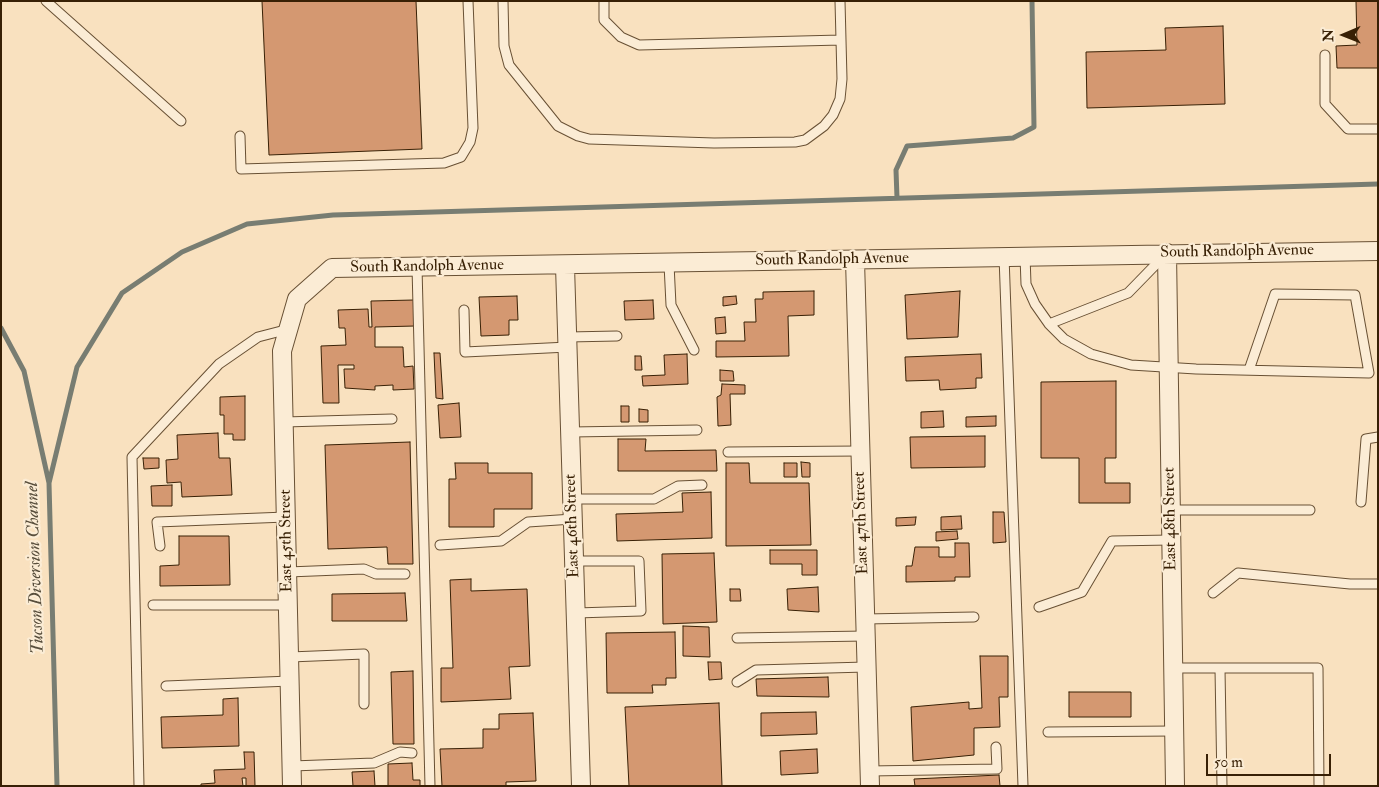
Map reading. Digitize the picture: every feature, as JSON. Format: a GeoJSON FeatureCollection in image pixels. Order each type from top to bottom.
{"type":"FeatureCollection","features":[{"type":"Feature","properties":{"kind":"street","name":"South Randolph Avenue"},"geometry":{"type":"LineString","coordinates":[[297,299],[332,268],[566,266],[1004,256],[1378,251]]}},
{"type":"Feature","properties":{"kind":"street","name":"East 48th Street"},"geometry":{"type":"LineString","coordinates":[[1167,253],[1175,786]]}},
{"type":"Feature","properties":{"kind":"street","name":"East 47th Street"},"geometry":{"type":"LineString","coordinates":[[855,260],[869,778]]}},
{"type":"Feature","properties":{"kind":"street","name":"East 46th Street"},"geometry":{"type":"LineString","coordinates":[[566,266],[581,786]]}},
{"type":"Feature","properties":{"kind":"street","name":"East 45th Street"},"geometry":{"type":"LineString","coordinates":[[292,786],[282,351],[297,299]]}},
{"type":"Feature","properties":{"kind":"lane"},"geometry":{"type":"LineString","coordinates":[[46,1],[181,121]]}},
{"type":"Feature","properties":{"kind":"lane"},"geometry":{"type":"LineString","coordinates":[[240,136],[241,169],[444,163],[462,157],[470,142],[473,128],[468,1]]}},
{"type":"Feature","properties":{"kind":"lane"},"geometry":{"type":"LineString","coordinates":[[503,1],[504,46],[509,65],[550,119],[569,132],[589,139],[714,144],[804,140],[824,126],[833,114],[840,99],[842,79],[840,1]]}},
{"type":"Feature","properties":{"kind":"lane"},"geometry":{"type":"LineString","coordinates":[[604,1],[604,20],[621,37],[639,45],[841,40]]}},
{"type":"Feature","properties":{"kind":"lane"},"geometry":{"type":"LineString","coordinates":[[1325,55],[1325,104],[1348,129],[1378,129]]}},
{"type":"Feature","properties":{"kind":"lane"},"geometry":{"type":"LineString","coordinates":[[1049,324],[1128,293],[1167,253]]}},
{"type":"Feature","properties":{"kind":"lane"},"geometry":{"type":"LineString","coordinates":[[1004,256],[1023,786]]}},
{"type":"Feature","properties":{"kind":"lane"},"geometry":{"type":"LineString","coordinates":[[1025,256],[1026,284],[1035,304],[1049,324],[1064,339],[1091,354],[1130,365],[1249,370],[1369,373],[1354,295],[1274,294],[1249,370]]}},
{"type":"Feature","properties":{"kind":"lane"},"geometry":{"type":"LineString","coordinates":[[669,264],[671,305],[694,350]]}},
{"type":"Feature","properties":{"kind":"lane"},"geometry":{"type":"LineString","coordinates":[[417,267],[430,786]]}},
{"type":"Feature","properties":{"kind":"lane"},"geometry":{"type":"LineString","coordinates":[[464,310],[465,352],[617,336]]}},
{"type":"Feature","properties":{"kind":"lane"},"geometry":{"type":"LineString","coordinates":[[139,786],[132,457],[219,364],[258,337],[289,328]]}},
{"type":"Feature","properties":{"kind":"lane"},"geometry":{"type":"LineString","coordinates":[[284,422],[392,419]]}},
{"type":"Feature","properties":{"kind":"lane"},"geometry":{"type":"LineString","coordinates":[[571,432],[697,430]]}},
{"type":"Feature","properties":{"kind":"lane"},"geometry":{"type":"LineString","coordinates":[[1361,502],[1366,439],[1378,437]]}},
{"type":"Feature","properties":{"kind":"lane"},"geometry":{"type":"LineString","coordinates":[[728,452],[860,451]]}},
{"type":"Feature","properties":{"kind":"lane"},"geometry":{"type":"LineString","coordinates":[[573,499],[654,499],[678,486],[702,485]]}},
{"type":"Feature","properties":{"kind":"lane"},"geometry":{"type":"LineString","coordinates":[[1171,510],[1310,510]]}},
{"type":"Feature","properties":{"kind":"lane"},"geometry":{"type":"LineString","coordinates":[[160,546],[158,522],[286,517]]}},
{"type":"Feature","properties":{"kind":"lane"},"geometry":{"type":"LineString","coordinates":[[440,545],[501,541],[528,522],[573,519]]}},
{"type":"Feature","properties":{"kind":"lane"},"geometry":{"type":"LineString","coordinates":[[1039,607],[1082,592],[1112,540],[1172,540]]}},
{"type":"Feature","properties":{"kind":"lane"},"geometry":{"type":"LineString","coordinates":[[574,561],[639,560],[641,611],[576,613]]}},
{"type":"Feature","properties":{"kind":"lane"},"geometry":{"type":"LineString","coordinates":[[288,572],[364,569],[376,574],[405,574]]}},
{"type":"Feature","properties":{"kind":"lane"},"geometry":{"type":"LineString","coordinates":[[1213,593],[1238,573],[1350,584],[1378,584]]}},
{"type":"Feature","properties":{"kind":"lane"},"geometry":{"type":"LineString","coordinates":[[153,605],[288,605]]}},
{"type":"Feature","properties":{"kind":"lane"},"geometry":{"type":"LineString","coordinates":[[737,638],[974,617]]}},
{"type":"Feature","properties":{"kind":"lane"},"geometry":{"type":"LineString","coordinates":[[290,656],[364,654],[364,704]]}},
{"type":"Feature","properties":{"kind":"lane"},"geometry":{"type":"LineString","coordinates":[[737,682],[756,670],[866,667]]}},
{"type":"Feature","properties":{"kind":"lane"},"geometry":{"type":"LineString","coordinates":[[1173,668],[1318,668],[1318,786]]}},
{"type":"Feature","properties":{"kind":"lane"},"geometry":{"type":"LineString","coordinates":[[1220,668],[1222,786]]}},
{"type":"Feature","properties":{"kind":"lane"},"geometry":{"type":"LineString","coordinates":[[166,686],[290,680]]}},
{"type":"Feature","properties":{"kind":"lane"},"geometry":{"type":"LineString","coordinates":[[1048,732],[1174,731]]}},
{"type":"Feature","properties":{"kind":"lane"},"geometry":{"type":"LineString","coordinates":[[869,778],[997,769],[996,746]]}},
{"type":"Feature","properties":{"kind":"lane"},"geometry":{"type":"LineString","coordinates":[[292,766],[374,763],[400,752],[412,753]]}},
{"type":"Feature","properties":{"kind":"building"},"geometry":{"type":"Polygon","coordinates":[[[262,1],[416,1],[422,149],[269,155],[262,1]]]}},
{"type":"Feature","properties":{"kind":"building"},"geometry":{"type":"Polygon","coordinates":[[[1356,1],[1378,1],[1378,68],[1337,68],[1336,46],[1357,45],[1356,1]]]}},
{"type":"Feature","properties":{"kind":"building"},"geometry":{"type":"Polygon","coordinates":[[[1223,26],[1225,104],[1087,108],[1086,52],[1166,50],[1165,28],[1223,26]]]}},
{"type":"Feature","properties":{"kind":"building"},"geometry":{"type":"Polygon","coordinates":[[[814,291],[814,315],[788,316],[789,356],[716,357],[716,341],[745,341],[744,322],[756,322],[755,299],[763,299],[763,292],[814,291]]]}},
{"type":"Feature","properties":{"kind":"building"},"geometry":{"type":"Polygon","coordinates":[[[960,291],[958,337],[907,339],[905,295],[960,291]]]}},
{"type":"Feature","properties":{"kind":"building"},"geometry":{"type":"Polygon","coordinates":[[[517,296],[518,320],[509,320],[509,335],[481,336],[479,297],[517,296]]]}},
{"type":"Feature","properties":{"kind":"building"},"geometry":{"type":"Polygon","coordinates":[[[736,296],[737,304],[723,306],[723,297],[736,296]]]}},
{"type":"Feature","properties":{"kind":"building"},"geometry":{"type":"Polygon","coordinates":[[[414,300],[415,326],[375,327],[375,347],[403,347],[404,367],[413,366],[414,389],[393,390],[393,385],[375,386],[375,390],[345,388],[344,369],[354,369],[354,365],[338,365],[339,403],[323,403],[321,346],[346,345],[345,328],[339,328],[338,310],[368,309],[369,327],[372,327],[371,301],[414,300]]]}},
{"type":"Feature","properties":{"kind":"building"},"geometry":{"type":"Polygon","coordinates":[[[653,300],[654,319],[625,320],[624,301],[653,300]]]}},
{"type":"Feature","properties":{"kind":"building"},"geometry":{"type":"Polygon","coordinates":[[[725,317],[726,333],[716,334],[715,318],[725,317]]]}},
{"type":"Feature","properties":{"kind":"building"},"geometry":{"type":"Polygon","coordinates":[[[434,353],[440,353],[443,399],[436,398],[434,353]]]}},
{"type":"Feature","properties":{"kind":"building"},"geometry":{"type":"Polygon","coordinates":[[[687,354],[688,384],[643,386],[642,376],[665,375],[664,355],[687,354]]]}},
{"type":"Feature","properties":{"kind":"building"},"geometry":{"type":"Polygon","coordinates":[[[981,354],[982,378],[976,378],[976,388],[940,390],[939,380],[906,381],[905,357],[981,354]]]}},
{"type":"Feature","properties":{"kind":"building"},"geometry":{"type":"Polygon","coordinates":[[[635,356],[641,356],[642,370],[635,370],[635,356]]]}},
{"type":"Feature","properties":{"kind":"building"},"geometry":{"type":"Polygon","coordinates":[[[720,370],[733,371],[734,381],[720,381],[720,370]]]}},
{"type":"Feature","properties":{"kind":"building"},"geometry":{"type":"Polygon","coordinates":[[[1116,381],[1116,458],[1105,458],[1105,483],[1130,483],[1130,503],[1079,503],[1079,458],[1041,458],[1041,382],[1116,381]]]}},
{"type":"Feature","properties":{"kind":"building"},"geometry":{"type":"Polygon","coordinates":[[[722,384],[745,385],[745,394],[730,394],[731,425],[718,426],[717,397],[721,395],[722,384]]]}},
{"type":"Feature","properties":{"kind":"building"},"geometry":{"type":"Polygon","coordinates":[[[245,396],[245,440],[233,440],[233,434],[224,434],[224,415],[220,415],[220,397],[245,396]]]}},
{"type":"Feature","properties":{"kind":"building"},"geometry":{"type":"Polygon","coordinates":[[[459,403],[461,437],[440,438],[438,405],[459,403]]]}},
{"type":"Feature","properties":{"kind":"building"},"geometry":{"type":"Polygon","coordinates":[[[621,406],[629,406],[629,422],[621,422],[621,406]]]}},
{"type":"Feature","properties":{"kind":"building"},"geometry":{"type":"Polygon","coordinates":[[[639,409],[648,410],[648,422],[639,422],[639,409]]]}},
{"type":"Feature","properties":{"kind":"building"},"geometry":{"type":"Polygon","coordinates":[[[943,411],[944,427],[921,428],[921,412],[943,411]]]}},
{"type":"Feature","properties":{"kind":"building"},"geometry":{"type":"Polygon","coordinates":[[[996,416],[996,426],[966,427],[966,417],[996,416]]]}},
{"type":"Feature","properties":{"kind":"building"},"geometry":{"type":"Polygon","coordinates":[[[218,433],[219,458],[230,458],[232,495],[182,497],[181,482],[167,483],[166,460],[178,459],[177,435],[218,433]]]}},
{"type":"Feature","properties":{"kind":"building"},"geometry":{"type":"Polygon","coordinates":[[[985,436],[985,467],[911,468],[910,437],[985,436]]]}},
{"type":"Feature","properties":{"kind":"building"},"geometry":{"type":"Polygon","coordinates":[[[618,439],[646,439],[645,451],[716,450],[717,471],[618,471],[618,439]]]}},
{"type":"Feature","properties":{"kind":"building"},"geometry":{"type":"Polygon","coordinates":[[[410,442],[413,564],[388,564],[387,547],[328,549],[325,445],[410,442]]]}},
{"type":"Feature","properties":{"kind":"building"},"geometry":{"type":"Polygon","coordinates":[[[143,458],[159,458],[159,468],[144,469],[143,458]]]}},
{"type":"Feature","properties":{"kind":"building"},"geometry":{"type":"Polygon","coordinates":[[[801,462],[810,463],[810,477],[802,477],[801,462]]]}},
{"type":"Feature","properties":{"kind":"building"},"geometry":{"type":"Polygon","coordinates":[[[455,463],[488,463],[488,473],[532,473],[532,509],[494,509],[494,527],[449,527],[449,479],[456,479],[455,463]]]}},
{"type":"Feature","properties":{"kind":"building"},"geometry":{"type":"Polygon","coordinates":[[[726,463],[749,463],[750,483],[809,483],[811,545],[726,546],[726,463]]]}},
{"type":"Feature","properties":{"kind":"building"},"geometry":{"type":"Polygon","coordinates":[[[784,463],[797,463],[797,477],[784,477],[784,463]]]}},
{"type":"Feature","properties":{"kind":"building"},"geometry":{"type":"Polygon","coordinates":[[[172,485],[172,506],[152,506],[151,486],[172,485]]]}},
{"type":"Feature","properties":{"kind":"building"},"geometry":{"type":"Polygon","coordinates":[[[711,492],[712,538],[617,541],[616,514],[683,512],[682,493],[711,492]]]}},
{"type":"Feature","properties":{"kind":"building"},"geometry":{"type":"Polygon","coordinates":[[[993,512],[1004,512],[1006,542],[993,543],[993,512]]]}},
{"type":"Feature","properties":{"kind":"building"},"geometry":{"type":"Polygon","coordinates":[[[961,516],[962,529],[941,530],[941,517],[961,516]]]}},
{"type":"Feature","properties":{"kind":"building"},"geometry":{"type":"Polygon","coordinates":[[[916,517],[915,525],[896,526],[896,518],[916,517]]]}},
{"type":"Feature","properties":{"kind":"building"},"geometry":{"type":"Polygon","coordinates":[[[957,531],[958,539],[936,541],[936,532],[957,531]]]}},
{"type":"Feature","properties":{"kind":"building"},"geometry":{"type":"Polygon","coordinates":[[[179,536],[229,536],[230,585],[160,586],[160,566],[179,565],[179,536]]]}},
{"type":"Feature","properties":{"kind":"building"},"geometry":{"type":"Polygon","coordinates":[[[955,543],[969,543],[970,577],[955,577],[955,581],[906,582],[906,566],[912,566],[915,547],[939,547],[939,557],[955,557],[955,543]]]}},
{"type":"Feature","properties":{"kind":"building"},"geometry":{"type":"Polygon","coordinates":[[[770,550],[817,550],[817,575],[802,575],[802,564],[770,564],[770,550]]]}},
{"type":"Feature","properties":{"kind":"building"},"geometry":{"type":"Polygon","coordinates":[[[714,553],[717,622],[663,624],[662,554],[714,553]]]}},
{"type":"Feature","properties":{"kind":"building"},"geometry":{"type":"Polygon","coordinates":[[[471,579],[471,591],[527,589],[530,666],[509,667],[511,699],[441,702],[441,668],[453,668],[450,580],[471,579]]]}},
{"type":"Feature","properties":{"kind":"building"},"geometry":{"type":"Polygon","coordinates":[[[818,587],[819,612],[788,610],[787,589],[818,587]]]}},
{"type":"Feature","properties":{"kind":"building"},"geometry":{"type":"Polygon","coordinates":[[[730,589],[740,589],[741,601],[730,601],[730,589]]]}},
{"type":"Feature","properties":{"kind":"building"},"geometry":{"type":"Polygon","coordinates":[[[405,593],[407,621],[332,621],[332,594],[405,593]]]}},
{"type":"Feature","properties":{"kind":"building"},"geometry":{"type":"Polygon","coordinates":[[[683,626],[709,627],[710,657],[683,656],[683,626]]]}},
{"type":"Feature","properties":{"kind":"building"},"geometry":{"type":"Polygon","coordinates":[[[675,632],[676,678],[666,678],[666,685],[652,685],[653,693],[607,693],[606,633],[675,632]]]}},
{"type":"Feature","properties":{"kind":"building"},"geometry":{"type":"Polygon","coordinates":[[[980,656],[1008,656],[1008,697],[999,697],[1000,727],[974,728],[974,755],[913,761],[911,707],[969,702],[969,709],[982,708],[980,656]]]}},
{"type":"Feature","properties":{"kind":"building"},"geometry":{"type":"Polygon","coordinates":[[[708,662],[721,662],[722,679],[709,680],[708,662]]]}},
{"type":"Feature","properties":{"kind":"building"},"geometry":{"type":"Polygon","coordinates":[[[413,671],[414,744],[393,744],[391,672],[413,671]]]}},
{"type":"Feature","properties":{"kind":"building"},"geometry":{"type":"Polygon","coordinates":[[[828,677],[829,697],[757,696],[756,679],[828,677]]]}},
{"type":"Feature","properties":{"kind":"building"},"geometry":{"type":"Polygon","coordinates":[[[1069,692],[1131,692],[1131,717],[1069,717],[1069,692]]]}},
{"type":"Feature","properties":{"kind":"building"},"geometry":{"type":"Polygon","coordinates":[[[238,698],[239,746],[162,748],[161,717],[223,715],[223,699],[238,698]]]}},
{"type":"Feature","properties":{"kind":"building"},"geometry":{"type":"Polygon","coordinates":[[[719,703],[722,786],[629,786],[625,707],[719,703]]]}},
{"type":"Feature","properties":{"kind":"building"},"geometry":{"type":"Polygon","coordinates":[[[816,712],[817,734],[761,736],[761,713],[816,712]]]}},
{"type":"Feature","properties":{"kind":"building"},"geometry":{"type":"Polygon","coordinates":[[[533,713],[536,781],[506,782],[506,786],[442,786],[440,749],[483,748],[483,729],[499,729],[499,714],[533,713]]]}},
{"type":"Feature","properties":{"kind":"building"},"geometry":{"type":"Polygon","coordinates":[[[817,749],[818,773],[781,775],[780,751],[817,749]]]}},
{"type":"Feature","properties":{"kind":"building"},"geometry":{"type":"Polygon","coordinates":[[[244,752],[254,752],[255,786],[246,786],[246,778],[242,778],[243,786],[201,786],[201,784],[215,783],[214,770],[245,769],[244,752]]]}},
{"type":"Feature","properties":{"kind":"building"},"geometry":{"type":"Polygon","coordinates":[[[412,763],[413,780],[420,780],[420,786],[388,786],[388,764],[412,763]]]}},
{"type":"Feature","properties":{"kind":"building"},"geometry":{"type":"Polygon","coordinates":[[[374,771],[375,786],[353,786],[352,772],[374,771]]]}},
{"type":"Feature","properties":{"kind":"building"},"geometry":{"type":"Polygon","coordinates":[[[999,775],[1000,786],[915,786],[914,779],[999,775]]]}},
{"type":"Feature","properties":{"kind":"waterway"},"geometry":{"type":"LineString","coordinates":[[897,198],[896,170],[907,146],[1013,138],[1034,127],[1032,1]]}},
{"type":"Feature","properties":{"kind":"waterway"},"geometry":{"type":"LineString","coordinates":[[49,483],[77,367],[122,293],[182,252],[247,224],[333,215],[1378,184]]}},
{"type":"Feature","properties":{"kind":"waterway","name":"Tucson Diversion Channel"},"geometry":{"type":"LineString","coordinates":[[1,328],[24,371],[49,483],[57,786]]}}]}
